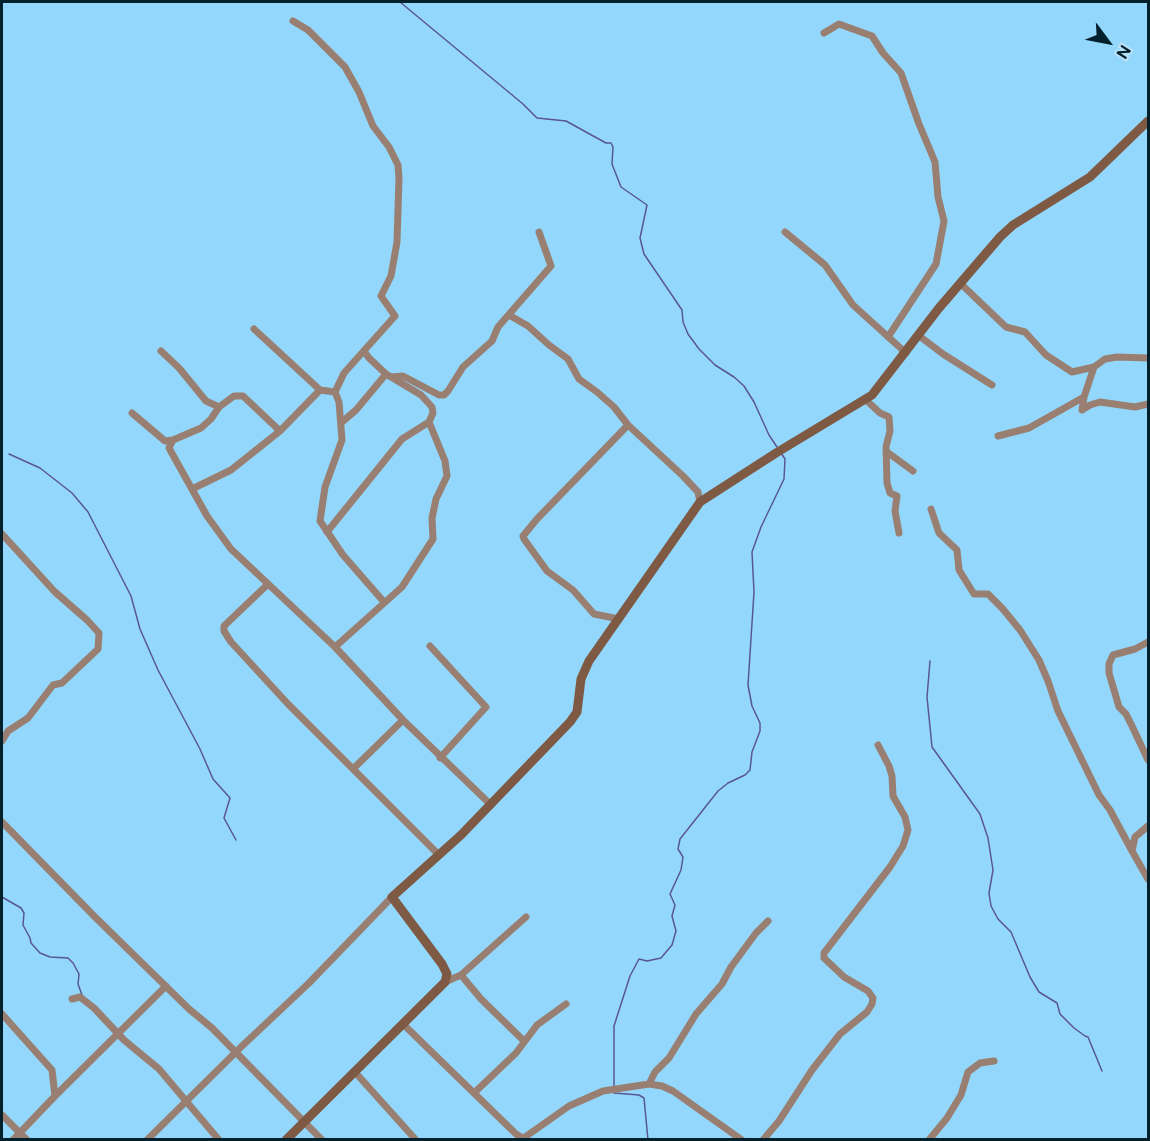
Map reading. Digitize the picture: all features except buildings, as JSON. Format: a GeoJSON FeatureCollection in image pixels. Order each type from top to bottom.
{"type":"FeatureCollection","features":[{"type":"Feature","properties":{"kind":"street"},"geometry":{"type":"LineString","coordinates":[[293,21],[308,30],[345,67],[360,92],[374,126],[398,165],[397,242],[391,276],[381,296],[395,316],[344,373],[335,392],[342,422],[342,440],[325,487],[320,521],[343,555],[384,602]]}},
{"type":"Feature","properties":{"kind":"street"},"geometry":{"type":"LineString","coordinates":[[824,33],[839,24],[872,36],[883,53],[901,73],[935,162],[938,197],[944,221],[936,264],[888,337]]}},
{"type":"Feature","properties":{"kind":"street"},"geometry":{"type":"LineString","coordinates":[[147,1140],[235,1052],[309,983],[392,897],[491,805],[557,736],[577,712],[581,679],[589,661],[700,502],[779,451],[866,400],[880,387],[968,272],[1013,225],[1090,177],[1149,121]]}},
{"type":"Feature","properties":{"kind":"street"},"geometry":{"type":"LineString","coordinates":[[389,375],[403,376],[444,395],[464,368],[492,341],[498,327],[551,266],[539,232]]}},
{"type":"Feature","properties":{"kind":"street"},"geometry":{"type":"LineString","coordinates":[[784,232],[825,265],[853,305],[906,353]]}},
{"type":"Feature","properties":{"kind":"street"},"geometry":{"type":"LineString","coordinates":[[961,284],[1006,327],[1025,332],[1046,355],[1072,372],[1094,367],[1105,359],[1149,358]]}},
{"type":"Feature","properties":{"kind":"street"},"geometry":{"type":"LineString","coordinates":[[509,315],[528,326],[568,358],[579,379],[614,407],[628,425],[683,476],[698,492],[700,502]]}},
{"type":"Feature","properties":{"kind":"street"},"geometry":{"type":"LineString","coordinates":[[254,329],[320,390],[335,392]]}},
{"type":"Feature","properties":{"kind":"street"},"geometry":{"type":"LineString","coordinates":[[918,335],[992,385]]}},
{"type":"Feature","properties":{"kind":"street"},"geometry":{"type":"LineString","coordinates":[[161,351],[179,368],[206,401],[219,407]]}},
{"type":"Feature","properties":{"kind":"street"},"geometry":{"type":"LineString","coordinates":[[327,531],[402,439],[429,422],[433,413],[432,407],[421,395],[389,375],[364,351]]}},
{"type":"Feature","properties":{"kind":"street"},"geometry":{"type":"LineString","coordinates":[[1094,367],[1082,410],[1100,402],[1135,407],[1149,404]]}},
{"type":"Feature","properties":{"kind":"street"},"geometry":{"type":"LineString","coordinates":[[342,422],[389,375]]}},
{"type":"Feature","properties":{"kind":"street"},"geometry":{"type":"LineString","coordinates":[[192,489],[231,470],[280,431],[320,390]]}},
{"type":"Feature","properties":{"kind":"street"},"geometry":{"type":"LineString","coordinates":[[167,445],[201,428],[219,407],[234,396],[243,396],[280,431]]}},
{"type":"Feature","properties":{"kind":"street"},"geometry":{"type":"LineString","coordinates":[[998,436],[1029,428],[1084,397]]}},
{"type":"Feature","properties":{"kind":"street"},"geometry":{"type":"LineString","coordinates":[[866,400],[880,413],[889,417],[890,431],[886,452],[887,483],[890,493],[897,496],[895,511],[899,533]]}},
{"type":"Feature","properties":{"kind":"street"},"geometry":{"type":"LineString","coordinates":[[132,412],[167,445],[207,516],[231,549],[335,647],[440,758],[491,805]]}},
{"type":"Feature","properties":{"kind":"street"},"geometry":{"type":"LineString","coordinates":[[335,647],[402,587],[433,539],[432,518],[436,499],[447,476],[445,461],[429,422]]}},
{"type":"Feature","properties":{"kind":"street"},"geometry":{"type":"LineString","coordinates":[[619,619],[594,614],[573,590],[547,571],[523,536],[628,425]]}},
{"type":"Feature","properties":{"kind":"street"},"geometry":{"type":"LineString","coordinates":[[886,452],[913,471]]}},
{"type":"Feature","properties":{"kind":"street"},"geometry":{"type":"LineString","coordinates":[[931,509],[939,533],[957,550],[959,570],[974,594],[988,594],[1002,608],[1020,630],[1039,660],[1058,711],[1099,795],[1149,879]]}},
{"type":"Feature","properties":{"kind":"street"},"geometry":{"type":"LineString","coordinates":[[2,534],[55,592],[99,633],[98,649],[62,683],[53,685],[28,718],[8,731],[2,741]]}},
{"type":"Feature","properties":{"kind":"street"},"geometry":{"type":"LineString","coordinates":[[268,584],[224,626],[224,631],[231,642],[274,688],[439,855]]}},
{"type":"Feature","properties":{"kind":"street"},"geometry":{"type":"LineString","coordinates":[[1149,642],[1135,649],[1113,655],[1109,664],[1109,674],[1119,707],[1126,714],[1149,760]]}},
{"type":"Feature","properties":{"kind":"street"},"geometry":{"type":"LineString","coordinates":[[430,646],[486,707],[440,758]]}},
{"type":"Feature","properties":{"kind":"street"},"geometry":{"type":"LineString","coordinates":[[352,769],[403,720]]}},
{"type":"Feature","properties":{"kind":"street"},"geometry":{"type":"LineString","coordinates":[[763,1140],[840,1034],[867,1012],[872,1004],[873,998],[868,991],[844,977],[824,958],[824,953],[890,867],[903,846],[908,830],[905,817],[893,796],[889,766],[878,745]]}},
{"type":"Feature","properties":{"kind":"street"},"geometry":{"type":"LineString","coordinates":[[2,822],[322,1140]]}},
{"type":"Feature","properties":{"kind":"street"},"geometry":{"type":"LineString","coordinates":[[1132,851],[1135,837],[1149,825]]}},
{"type":"Feature","properties":{"kind":"street"},"geometry":{"type":"LineString","coordinates":[[392,897],[442,964],[447,974],[445,982]]}},
{"type":"Feature","properties":{"kind":"street"},"geometry":{"type":"LineString","coordinates":[[286,1140],[445,982],[462,975],[526,917]]}},
{"type":"Feature","properties":{"kind":"street"},"geometry":{"type":"LineString","coordinates":[[649,1084],[655,1072],[669,1058],[696,1014],[722,984],[731,967],[756,933],[768,921]]}},
{"type":"Feature","properties":{"kind":"street"},"geometry":{"type":"LineString","coordinates":[[462,975],[481,999],[524,1041]]}},
{"type":"Feature","properties":{"kind":"street"},"geometry":{"type":"LineString","coordinates":[[14,1140],[166,986]]}},
{"type":"Feature","properties":{"kind":"street"},"geometry":{"type":"LineString","coordinates":[[72,999],[80,997],[124,1040],[159,1069],[219,1140]]}},
{"type":"Feature","properties":{"kind":"street"},"geometry":{"type":"LineString","coordinates":[[474,1093],[516,1053],[537,1025],[567,1004]]}},
{"type":"Feature","properties":{"kind":"street"},"geometry":{"type":"LineString","coordinates":[[2,1014],[52,1070],[55,1096]]}},
{"type":"Feature","properties":{"kind":"street"},"geometry":{"type":"LineString","coordinates":[[403,1024],[516,1134],[525,1138],[569,1106],[603,1090],[649,1084],[673,1091],[742,1140]]}},
{"type":"Feature","properties":{"kind":"street"},"geometry":{"type":"LineString","coordinates":[[929,1140],[947,1118],[966,1083],[968,1072],[980,1063],[994,1060]]}},
{"type":"Feature","properties":{"kind":"street"},"geometry":{"type":"LineString","coordinates":[[354,1071],[416,1140]]}},
{"type":"Feature","properties":{"kind":"street"},"geometry":{"type":"LineString","coordinates":[[2,1115],[27,1140]]}},
{"type":"Feature","properties":{"kind":"waterway"},"geometry":{"type":"LineString","coordinates":[[400,2],[537,118],[566,121],[606,143],[611,143],[613,147],[612,164],[621,187],[647,205],[640,238],[644,254],[682,310],[683,322],[688,334],[715,365],[744,386],[777,447]]}},
{"type":"Feature","properties":{"kind":"waterway"},"geometry":{"type":"LineString","coordinates":[[614,1088],[614,1026],[630,976],[639,959],[647,961],[661,958],[672,945],[676,931],[672,916],[675,905],[670,894],[681,870],[683,857],[678,849],[680,839],[718,791],[750,770],[752,752],[760,731],[760,723],[752,706],[748,685],[754,592],[752,552],[784,479],[785,459],[781,453]]}},
{"type":"Feature","properties":{"kind":"waterway"},"geometry":{"type":"LineString","coordinates":[[9,454],[40,468],[72,493],[88,512],[131,596],[140,629],[158,670],[200,749],[213,779],[230,798],[224,818],[236,840]]}},
{"type":"Feature","properties":{"kind":"waterway"},"geometry":{"type":"LineString","coordinates":[[930,661],[927,697],[932,747],[980,814],[988,838],[993,870],[989,893],[991,906],[998,919],[1011,932],[1030,977],[1039,992],[1057,1003],[1060,1014],[1074,1028],[1088,1037],[1102,1071]]}},
{"type":"Feature","properties":{"kind":"waterway"},"geometry":{"type":"LineString","coordinates":[[2,897],[21,908],[24,913],[23,925],[31,943],[40,953],[50,957],[68,958],[73,963],[79,974],[78,984],[82,995]]}},
{"type":"Feature","properties":{"kind":"waterway"},"geometry":{"type":"LineString","coordinates":[[614,1093],[639,1095],[644,1098],[648,1140]]}}]}
